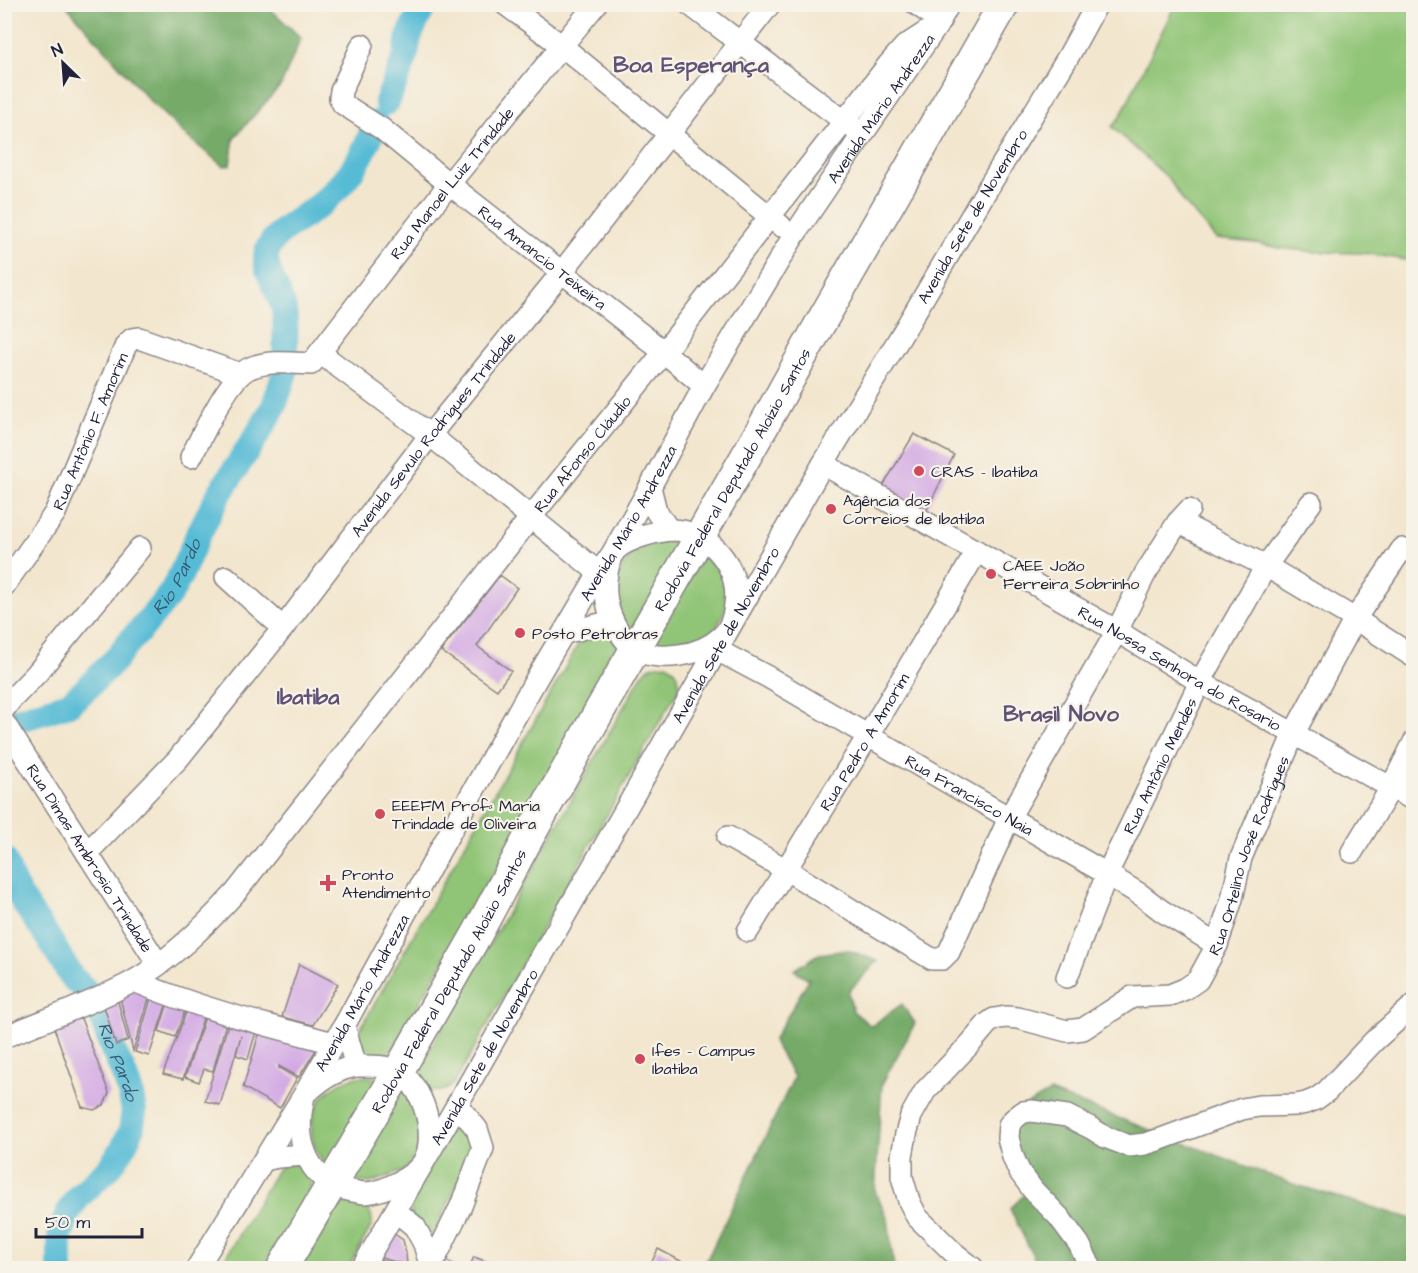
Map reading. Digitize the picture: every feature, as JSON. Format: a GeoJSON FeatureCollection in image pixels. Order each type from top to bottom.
{"type":"FeatureCollection","features":[{"type":"Feature","properties":{"kind":"highway","name":"Rodovia Federal Deputado Aloízio Santos"},"geometry":{"type":"LineString","coordinates":[[282,1269],[477,934],[525,844],[636,650],[709,544],[764,425],[1004,4]]}},
{"type":"Feature","properties":{"kind":"street"},"geometry":{"type":"LineString","coordinates":[[505,4],[562,46],[793,237]]}},
{"type":"Feature","properties":{"kind":"street","name":"Rua Manoel Luiz Trindade"},"geometry":{"type":"LineString","coordinates":[[305,361],[596,4]]}},
{"type":"Feature","properties":{"kind":"street"},"geometry":{"type":"LineString","coordinates":[[689,4],[853,128]]}},
{"type":"Feature","properties":{"kind":"street","name":"Avenida Sevulo Rodrigues Trindade"},"geometry":{"type":"LineString","coordinates":[[87,852],[178,759],[284,628],[430,435],[562,272],[770,4]]}},
{"type":"Feature","properties":{"kind":"street"},"geometry":{"type":"LineString","coordinates":[[916,4],[942,17]]}},
{"type":"Feature","properties":{"kind":"street","name":"Avenida Sete de Novembro"},"geometry":{"type":"LineString","coordinates":[[362,1269],[387,1216],[424,1162],[458,1105],[823,464],[1068,57],[1097,4]]}},
{"type":"Feature","properties":{"kind":"street","name":"Rua Afonso Cláudio"},"geometry":{"type":"LineString","coordinates":[[4,1037],[96,1000],[134,981],[192,938],[214,916],[770,217],[853,128],[889,64],[905,46],[942,17]]}},
{"type":"Feature","properties":{"kind":"street","name":"Rua Amancio Teixeira"},"geometry":{"type":"LineString","coordinates":[[362,45],[341,91],[340,98],[344,104],[372,122],[704,386]]}},
{"type":"Feature","properties":{"kind":"street","name":"Avenida Mário Andrezza"},"geometry":{"type":"LineString","coordinates":[[197,1269],[339,1034],[538,676],[612,554],[704,386],[793,237],[853,128]]}},
{"type":"Feature","properties":{"kind":"street","name":"Rua Antônio F. Amorim"},"geometry":{"type":"LineString","coordinates":[[4,586],[55,513],[126,345],[132,339],[139,338],[240,374]]}},
{"type":"Feature","properties":{"kind":"street"},"geometry":{"type":"LineString","coordinates":[[191,457],[226,392],[240,374],[261,364],[305,361],[430,435],[599,573]]}},
{"type":"Feature","properties":{"kind":"street","name":"Rua Nossa Senhora do Rosario"},"geometry":{"type":"LineString","coordinates":[[823,464],[977,550],[1200,682],[1413,800]]}},
{"type":"Feature","properties":{"kind":"street"},"geometry":{"type":"LineString","coordinates":[[650,487],[656,510],[669,530]]}},
{"type":"Feature","properties":{"kind":"street","name":"Rua Antônio Mendes"},"geometry":{"type":"LineString","coordinates":[[1067,977],[1107,874],[1200,682],[1266,566],[1311,503]]}},
{"type":"Feature","properties":{"kind":"street"},"geometry":{"type":"LineString","coordinates":[[728,837],[932,959],[942,959],[949,952],[1009,818],[1117,631],[1145,574],[1183,516],[1355,619],[1413,657]]}},
{"type":"Feature","properties":{"kind":"street"},"geometry":{"type":"LineString","coordinates":[[709,544],[728,564],[734,580],[736,597],[729,629],[710,646],[698,651],[672,656],[647,654],[636,650],[619,632],[607,605],[605,588],[612,554],[638,537],[669,530],[685,531],[709,544],[730,560],[742,563],[754,563],[763,558],[779,542]]}},
{"type":"Feature","properties":{"kind":"street"},"geometry":{"type":"LineString","coordinates":[[4,709],[37,673],[140,548]]}},
{"type":"Feature","properties":{"kind":"street","name":"Rua Ortelino José Rodrigues"},"geometry":{"type":"LineString","coordinates":[[973,1269],[917,1217],[909,1201],[902,1177],[902,1156],[906,1134],[911,1116],[925,1091],[994,1019],[1018,1018],[1067,1031],[1083,1029],[1132,997],[1170,995],[1198,980],[1217,945],[1232,898],[1241,858],[1293,733],[1355,619],[1402,549]]}},
{"type":"Feature","properties":{"kind":"street","name":"Rua Pedro A Amorim"},"geometry":{"type":"LineString","coordinates":[[748,931],[868,736],[977,550]]}},
{"type":"Feature","properties":{"kind":"street"},"geometry":{"type":"LineString","coordinates":[[226,577],[284,628]]}},
{"type":"Feature","properties":{"kind":"street"},"geometry":{"type":"LineString","coordinates":[[564,633],[613,621]]}},
{"type":"Feature","properties":{"kind":"street","name":"Rua Francisco Naia"},"geometry":{"type":"LineString","coordinates":[[717,650],[768,677],[1107,874],[1217,945]]}},
{"type":"Feature","properties":{"kind":"street"},"geometry":{"type":"LineString","coordinates":[[672,656],[693,691]]}},
{"type":"Feature","properties":{"kind":"street","name":"Rua Dimas Ambrosio Trindade"},"geometry":{"type":"LineString","coordinates":[[9,729],[158,964]]}},
{"type":"Feature","properties":{"kind":"street"},"geometry":{"type":"LineString","coordinates":[[1352,852],[1391,788],[1413,742]]}},
{"type":"Feature","properties":{"kind":"street"},"geometry":{"type":"LineString","coordinates":[[134,981],[216,1011],[339,1034],[356,1066]]}},
{"type":"Feature","properties":{"kind":"street"},"geometry":{"type":"LineString","coordinates":[[1091,1269],[1079,1244],[1019,1171],[1008,1138],[1009,1125],[1014,1119],[1023,1112],[1032,1111],[1067,1116],[1105,1137],[1129,1146],[1161,1139],[1242,1109],[1306,1103],[1327,1091],[1374,1041],[1413,1005]]}},
{"type":"Feature","properties":{"kind":"street"},"geometry":{"type":"LineString","coordinates":[[380,1067],[398,1072],[415,1089],[425,1109],[429,1130],[424,1162],[404,1179],[391,1186],[365,1193],[332,1185],[321,1177],[305,1155],[300,1130],[305,1093],[322,1079],[347,1068],[380,1067]]}},
{"type":"Feature","properties":{"kind":"street"},"geometry":{"type":"LineString","coordinates":[[431,1268],[461,1206],[483,1148],[477,1129],[458,1105]]}},
{"type":"Feature","properties":{"kind":"street"},"geometry":{"type":"LineString","coordinates":[[264,1160],[305,1155]]}},
{"type":"Feature","properties":{"kind":"street"},"geometry":{"type":"LineString","coordinates":[[365,1193],[387,1216],[415,1227],[424,1244],[431,1268]]}},
{"type":"Feature","properties":{"kind":"green space"},"geometry":{"type":"Polygon","coordinates":[[[66,5],[266,5],[301,38],[281,85],[234,138],[230,165],[223,166],[185,135],[149,100],[66,5]]]}},
{"type":"Feature","properties":{"kind":"green space"},"geometry":{"type":"Polygon","coordinates":[[[1175,5],[1413,5],[1413,261],[1362,253],[1315,252],[1216,239],[1184,202],[1168,178],[1112,127],[1120,117],[1175,5]]]}},
{"type":"Feature","properties":{"kind":"green space"},"geometry":{"type":"Polygon","coordinates":[[[673,540],[687,543],[633,635],[623,623],[615,595],[622,567],[644,546],[658,541],[673,540]]]}},
{"type":"Feature","properties":{"kind":"green space"},"geometry":{"type":"Polygon","coordinates":[[[705,552],[722,574],[727,602],[716,628],[706,638],[680,649],[652,645],[705,552]]]}},
{"type":"Feature","properties":{"kind":"green space"},"geometry":{"type":"Polygon","coordinates":[[[606,630],[619,647],[618,654],[394,1048],[382,1056],[370,1056],[361,1047],[358,1033],[581,640],[585,635],[606,630]]]}},
{"type":"Feature","properties":{"kind":"green space"},"geometry":{"type":"Polygon","coordinates":[[[667,664],[677,674],[679,688],[455,1082],[443,1090],[431,1090],[423,1082],[420,1067],[642,675],[653,666],[667,664]]]}},
{"type":"Feature","properties":{"kind":"green space"},"geometry":{"type":"Polygon","coordinates":[[[848,950],[878,961],[848,992],[853,1011],[871,1026],[902,1004],[915,1023],[882,1084],[875,1191],[888,1219],[894,1268],[703,1268],[794,1077],[773,1041],[809,979],[794,970],[819,954],[848,950]]]}},
{"type":"Feature","properties":{"kind":"green space"},"geometry":{"type":"Polygon","coordinates":[[[363,1076],[384,1079],[330,1171],[319,1156],[313,1141],[311,1126],[314,1112],[321,1099],[332,1088],[363,1076]]]}},
{"type":"Feature","properties":{"kind":"green space"},"geometry":{"type":"Polygon","coordinates":[[[400,1087],[409,1096],[422,1128],[418,1152],[403,1171],[370,1183],[347,1179],[400,1087]]]}},
{"type":"Feature","properties":{"kind":"green space"},"geometry":{"type":"Polygon","coordinates":[[[1050,1092],[1293,1184],[1413,1219],[1413,1268],[1039,1268],[1010,1209],[1028,1191],[1007,1116],[1050,1092]]]}},
{"type":"Feature","properties":{"kind":"green space"},"geometry":{"type":"Polygon","coordinates":[[[458,1115],[474,1137],[470,1159],[431,1239],[412,1216],[411,1196],[458,1115]]]}},
{"type":"Feature","properties":{"kind":"green space"},"geometry":{"type":"Polygon","coordinates":[[[299,1164],[312,1181],[310,1190],[267,1268],[219,1268],[277,1170],[283,1165],[299,1164]]]}},
{"type":"Feature","properties":{"kind":"green space"},"geometry":{"type":"Polygon","coordinates":[[[352,1200],[368,1208],[372,1225],[348,1268],[301,1268],[339,1206],[345,1201],[352,1200]]]}},
{"type":"Feature","properties":{"kind":"building","name":"CRAS - Ibatiba"},"geometry":{"type":"Polygon","coordinates":[[[914,434],[954,455],[926,511],[883,486],[914,434]]]}},
{"type":"Feature","properties":{"kind":"building"},"geometry":{"type":"Polygon","coordinates":[[[500,575],[517,588],[477,646],[511,671],[497,690],[441,651],[500,575]]]}},
{"type":"Feature","properties":{"kind":"building"},"geometry":{"type":"Polygon","coordinates":[[[299,964],[338,984],[313,1025],[282,1017],[299,964]]]}},
{"type":"Feature","properties":{"kind":"building"},"geometry":{"type":"Polygon","coordinates":[[[135,988],[151,992],[133,1051],[119,994],[135,988]]]}},
{"type":"Feature","properties":{"kind":"building"},"geometry":{"type":"Polygon","coordinates":[[[153,992],[169,997],[149,1056],[135,1052],[153,992]]]}},
{"type":"Feature","properties":{"kind":"building"},"geometry":{"type":"Polygon","coordinates":[[[117,998],[128,1040],[116,1045],[103,1003],[117,998]]]}},
{"type":"Feature","properties":{"kind":"building"},"geometry":{"type":"Polygon","coordinates":[[[169,999],[188,1003],[175,1037],[159,1031],[169,999]]]}},
{"type":"Feature","properties":{"kind":"building"},"geometry":{"type":"Polygon","coordinates":[[[189,1005],[206,1009],[183,1079],[163,1074],[189,1005]]]}},
{"type":"Feature","properties":{"kind":"building"},"geometry":{"type":"Polygon","coordinates":[[[79,1013],[109,1093],[104,1105],[94,1110],[82,1107],[52,1022],[79,1013]]]}},
{"type":"Feature","properties":{"kind":"building"},"geometry":{"type":"Polygon","coordinates":[[[205,1017],[226,1023],[213,1071],[204,1069],[199,1082],[185,1077],[205,1017]]]}},
{"type":"Feature","properties":{"kind":"building"},"geometry":{"type":"Polygon","coordinates":[[[228,1024],[257,1028],[248,1059],[236,1055],[241,1036],[220,1105],[205,1101],[228,1024]]]}},
{"type":"Feature","properties":{"kind":"building"},"geometry":{"type":"Polygon","coordinates":[[[261,1028],[319,1045],[299,1077],[279,1066],[297,1078],[280,1108],[243,1087],[261,1028]]]}},
{"type":"Feature","properties":{"kind":"building"},"geometry":{"type":"Polygon","coordinates":[[[390,1231],[403,1240],[407,1265],[374,1256],[390,1231]]]}},
{"type":"Feature","properties":{"kind":"building"},"geometry":{"type":"Polygon","coordinates":[[[658,1249],[694,1268],[649,1268],[658,1249]]]}},
{"type":"Feature","properties":{"kind":"building"},"geometry":{"type":"Polygon","coordinates":[[[474,1257],[493,1264],[492,1268],[469,1268],[474,1257]]]}},
{"type":"Feature","properties":{"kind":"building"},"geometry":{"type":"Polygon","coordinates":[[[373,1258],[411,1268],[369,1268],[373,1258]]]}},
{"type":"Feature","properties":{"kind":"building"},"geometry":{"type":"Polygon","coordinates":[[[442,1259],[462,1268],[438,1268],[442,1259]]]}},
{"type":"Feature","properties":{"kind":"waterway","name":"Rio Pardo"},"geometry":{"type":"LineString","coordinates":[[387,102],[405,58],[409,37],[425,4]]}},
{"type":"Feature","properties":{"kind":"waterway","name":"Rio Pardo"},"geometry":{"type":"LineString","coordinates":[[285,350],[284,310],[268,269],[266,258],[268,250],[278,235],[316,208],[344,181],[360,157],[376,123]]}},
{"type":"Feature","properties":{"kind":"waterway","name":"Rio Pardo"},"geometry":{"type":"LineString","coordinates":[[4,724],[69,704],[116,659],[171,593],[218,496],[274,406],[286,369]]}},
{"type":"Feature","properties":{"kind":"waterway","name":"Rio Pardo"},"geometry":{"type":"LineString","coordinates":[[4,860],[24,903],[71,976],[99,1009],[130,1090],[134,1111],[131,1131],[122,1150],[109,1168],[78,1197],[67,1215],[60,1236],[60,1268]]}},
{"type":"Feature","properties":{"kind":"place","name":"CRAS - Ibatiba"},"geometry":{"type":"Point","coordinates":[919,471]}},
{"type":"Feature","properties":{"kind":"place","name":"Agência dos Correios de Ibatiba"},"geometry":{"type":"Point","coordinates":[831,509]}},
{"type":"Feature","properties":{"kind":"place","name":"CAEE João Ferreira Sobrinho"},"geometry":{"type":"Point","coordinates":[991,574]}},
{"type":"Feature","properties":{"kind":"place","name":"Posto Petrobras"},"geometry":{"type":"Point","coordinates":[520,633]}},
{"type":"Feature","properties":{"kind":"place","name":"EEEFM Profª Maria Trindade de Oliveira"},"geometry":{"type":"Point","coordinates":[380,814]}},
{"type":"Feature","properties":{"kind":"place","name":"Pronto Atendimento"},"geometry":{"type":"Point","coordinates":[328,883]}},
{"type":"Feature","properties":{"kind":"place","name":"Ifes - Campus Ibatiba"},"geometry":{"type":"Point","coordinates":[640,1059]}},
{"type":"Feature","properties":{"kind":"district","name":"Boa Esperança"},"geometry":{"type":"Point","coordinates":[691,64]}},
{"type":"Feature","properties":{"kind":"district","name":"Ibatiba"},"geometry":{"type":"Point","coordinates":[308,696]}},
{"type":"Feature","properties":{"kind":"district","name":"Brasil Novo"},"geometry":{"type":"Point","coordinates":[1061,713]}}]}
